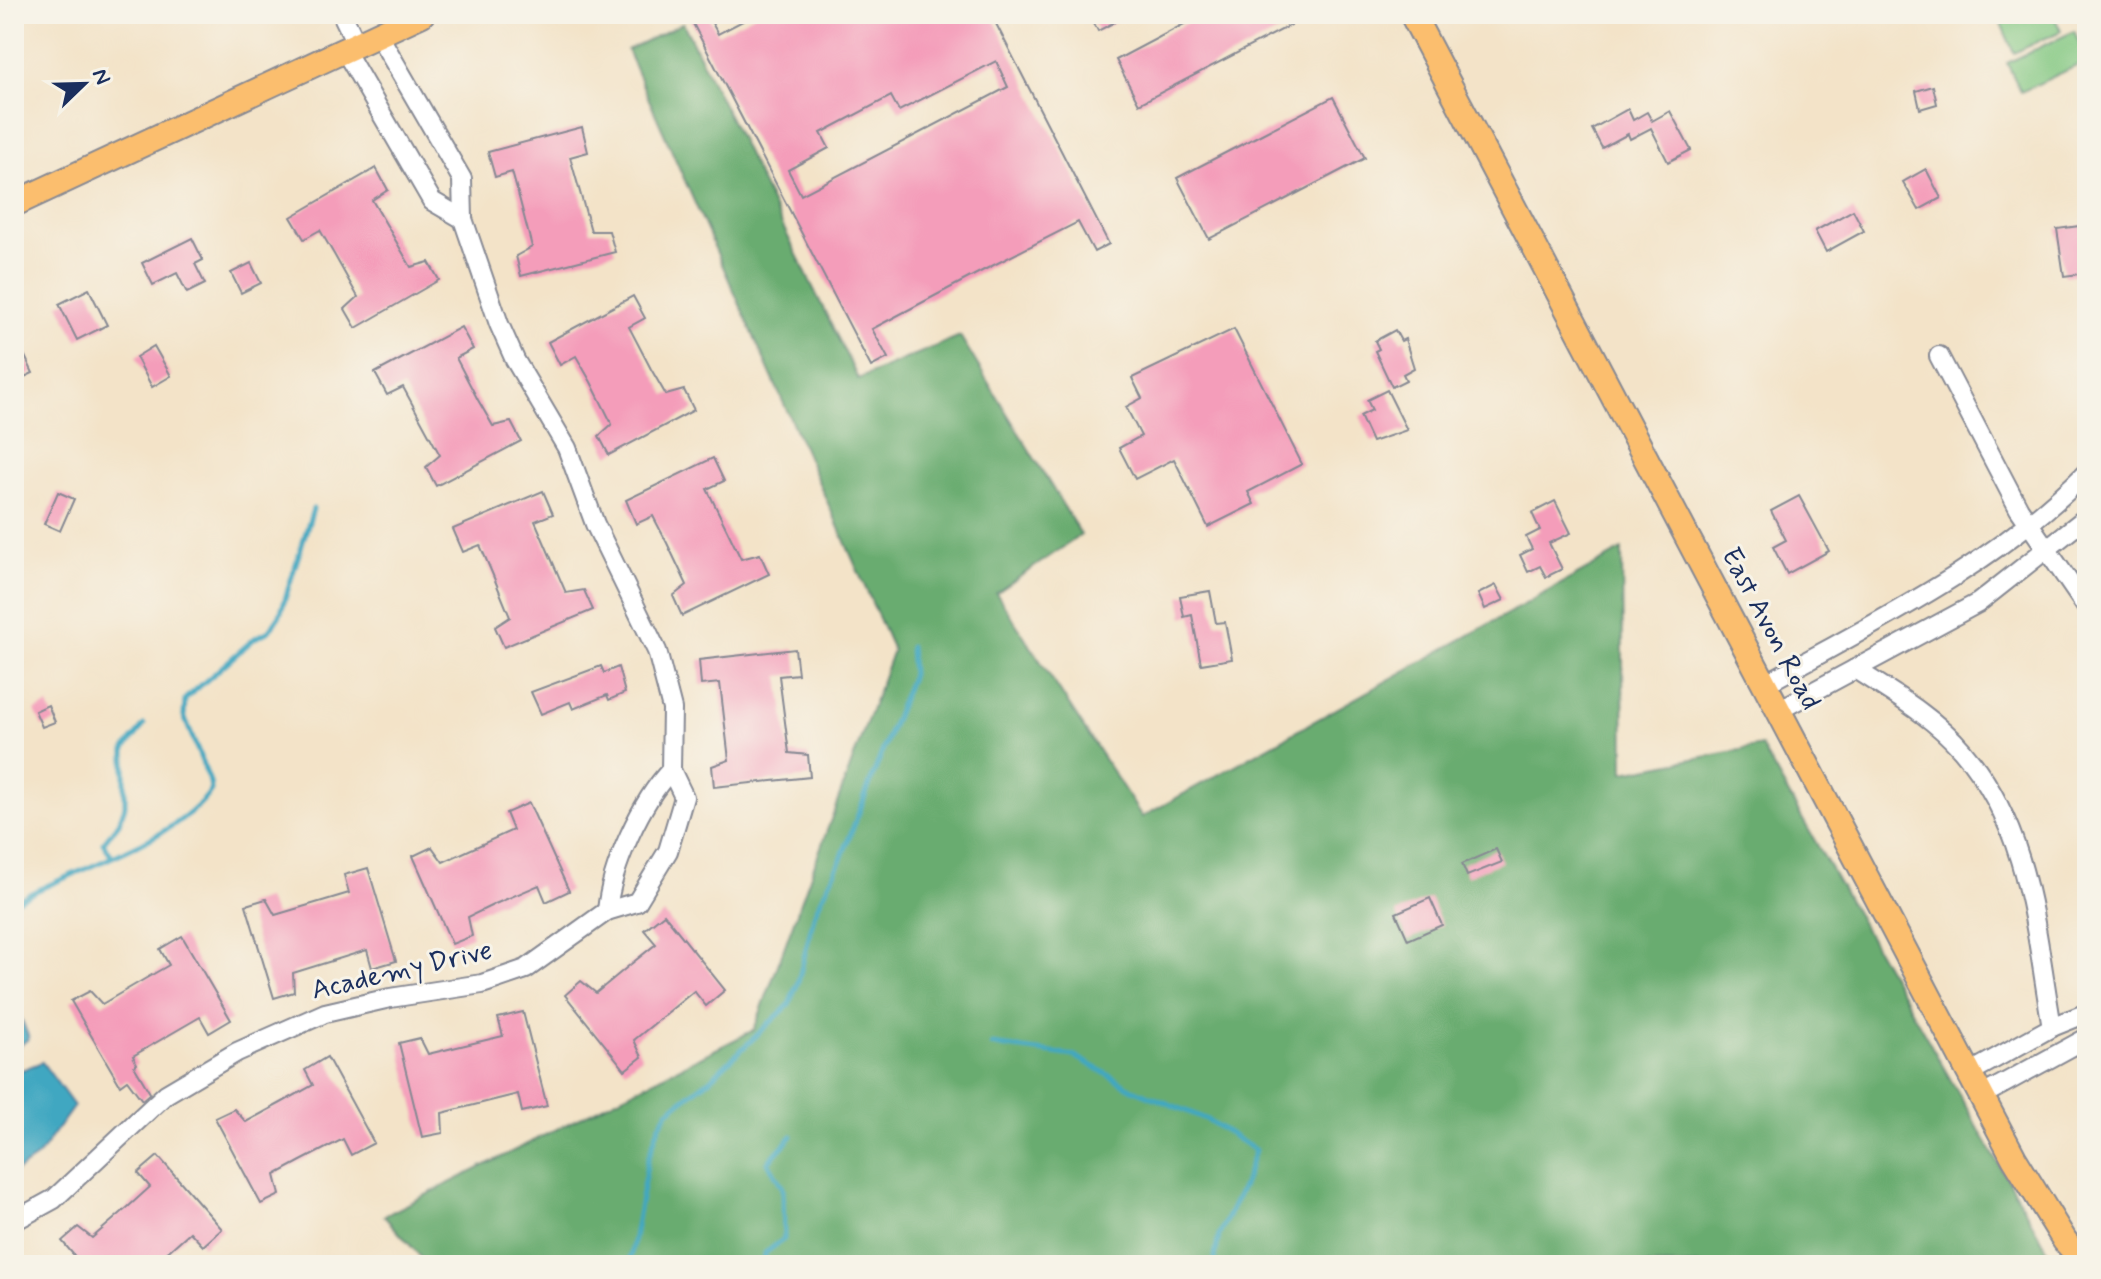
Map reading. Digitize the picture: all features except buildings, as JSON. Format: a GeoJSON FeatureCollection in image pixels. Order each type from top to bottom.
{"type":"FeatureCollection","features":[{"type":"Feature","properties":{"kind":"main road"},"geometry":{"type":"LineString","coordinates":[[14,204],[422,14]]}},
{"type":"Feature","properties":{"kind":"main road","name":"East Avon Road"},"geometry":{"type":"LineString","coordinates":[[1412,14],[1981,1096],[2065,1241],[2087,1265]]}},
{"type":"Feature","properties":{"kind":"street"},"geometry":{"type":"LineString","coordinates":[[342,14],[359,42],[432,201],[463,219]]}},
{"type":"Feature","properties":{"kind":"street","name":"Academy Drive"},"geometry":{"type":"LineString","coordinates":[[14,1221],[54,1199],[166,1094],[237,1052],[325,1013],[390,998],[482,984],[526,969],[607,911],[637,902],[668,851],[684,797],[671,770],[672,709],[657,651],[595,524],[567,448],[515,360],[463,219],[462,179],[359,42]]}},
{"type":"Feature","properties":{"kind":"street"},"geometry":{"type":"LineString","coordinates":[[1939,356],[2019,509],[2087,608]]}},
{"type":"Feature","properties":{"kind":"street"},"geometry":{"type":"LineString","coordinates":[[1765,684],[1964,570],[2031,524],[2087,472]]}},
{"type":"Feature","properties":{"kind":"street"},"geometry":{"type":"LineString","coordinates":[[1779,710],[1978,603],[2087,517]]}},
{"type":"Feature","properties":{"kind":"street"},"geometry":{"type":"LineString","coordinates":[[1855,669],[1934,724],[1962,750],[1982,777],[2022,860],[2032,901],[2052,1027]]}},
{"type":"Feature","properties":{"kind":"street"},"geometry":{"type":"LineString","coordinates":[[607,911],[610,885],[651,791],[671,770]]}},
{"type":"Feature","properties":{"kind":"street"},"geometry":{"type":"LineString","coordinates":[[1969,1073],[2052,1027],[2087,1013]]}},
{"type":"Feature","properties":{"kind":"street"},"geometry":{"type":"LineString","coordinates":[[1981,1096],[2087,1038]]}},
{"type":"Feature","properties":{"kind":"green space"},"geometry":{"type":"Polygon","coordinates":[[[2015,14],[2053,14],[2061,31],[2014,53],[2000,21],[2015,14]]]}},
{"type":"Feature","properties":{"kind":"green space"},"geometry":{"type":"Polygon","coordinates":[[[683,23],[858,379],[960,336],[1081,535],[996,593],[1142,817],[1622,550],[1624,772],[1761,746],[2056,1265],[428,1265],[384,1216],[754,1030],[893,650],[627,50],[683,23]]]}},
{"type":"Feature","properties":{"kind":"green space"},"geometry":{"type":"Polygon","coordinates":[[[2074,31],[2087,61],[2021,92],[2007,63],[2074,31]]]}},
{"type":"Feature","properties":{"kind":"water"},"geometry":{"type":"Polygon","coordinates":[[[14,1001],[29,1038],[14,1051],[14,1001]]]}},
{"type":"Feature","properties":{"kind":"water"},"geometry":{"type":"Polygon","coordinates":[[[42,1062],[74,1106],[38,1156],[14,1173],[14,1073],[42,1062]]]}},
{"type":"Feature","properties":{"kind":"waterway"},"geometry":{"type":"LineString","coordinates":[[14,902],[149,839],[196,808],[211,790],[184,716],[185,699],[255,638],[269,631],[280,615],[313,509]]}},
{"type":"Feature","properties":{"kind":"waterway"},"geometry":{"type":"LineString","coordinates":[[629,1265],[648,1159],[659,1126],[668,1111],[709,1080],[789,1005],[798,982],[815,912],[841,859],[912,674],[910,647]]}},
{"type":"Feature","properties":{"kind":"waterway"},"geometry":{"type":"LineString","coordinates":[[112,856],[103,843],[119,823],[125,806],[125,749],[144,725]]}},
{"type":"Feature","properties":{"kind":"waterway"},"geometry":{"type":"LineString","coordinates":[[992,1045],[1075,1056],[1133,1089],[1208,1120],[1255,1150],[1245,1181],[1219,1235],[1214,1263]]}},
{"type":"Feature","properties":{"kind":"waterway"},"geometry":{"type":"LineString","coordinates":[[764,1265],[765,1253],[784,1239],[783,1188],[768,1162],[792,1136]]}},
{"type":"Feature","properties":{"kind":"waterway"},"geometry":{"type":"LineString","coordinates":[[1166,1265],[1182,1262],[1218,1265]]}}]}
